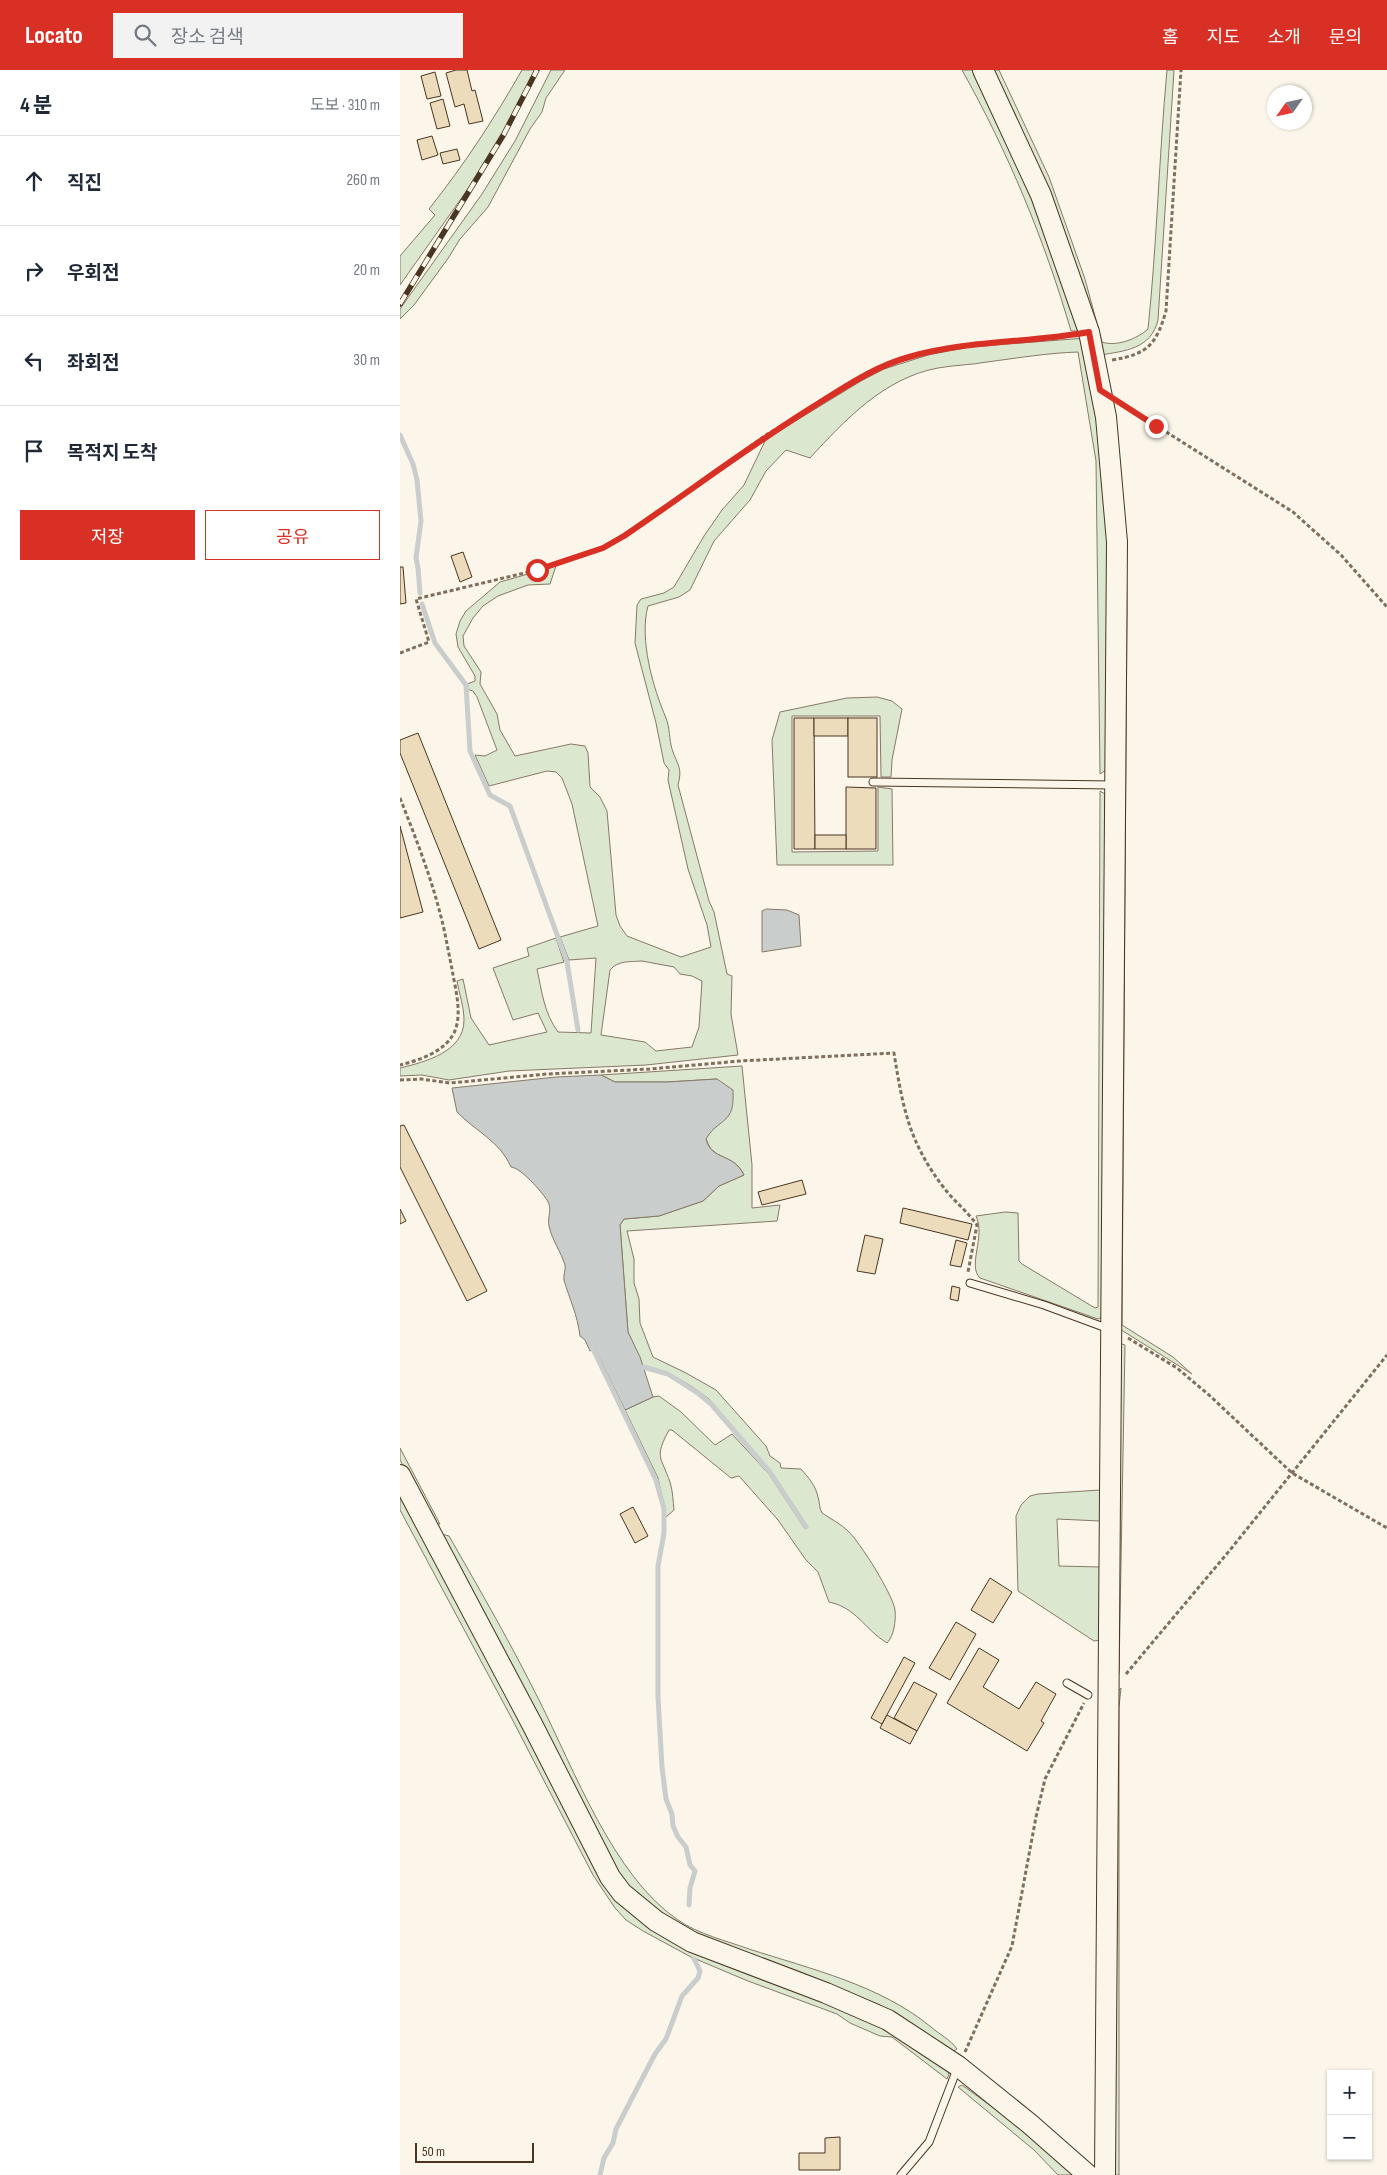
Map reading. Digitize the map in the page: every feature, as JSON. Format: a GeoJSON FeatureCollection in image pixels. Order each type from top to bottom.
{"type":"FeatureCollection","features":[{"type":"Feature","properties":{"kind":"main road"},"geometry":{"type":"LineString","coordinates":[[983,70],[1041,195],[1089,332],[1106,417],[1117,542],[1105,2175]]}},
{"type":"Feature","properties":{"kind":"main road"},"geometry":{"type":"LineString","coordinates":[[400,1475],[610,1877],[622,1893],[656,1921],[692,1942],[826,1993],[888,2020],[958,2066],[1030,2124],[1088,2175]]}},
{"type":"Feature","properties":{"kind":"lane"},"geometry":{"type":"LineString","coordinates":[[873,782],[1115,785]]}},
{"type":"Feature","properties":{"kind":"lane"},"geometry":{"type":"LineString","coordinates":[[970,1282],[1044,1305],[1112,1330]]}},
{"type":"Feature","properties":{"kind":"lane"},"geometry":{"type":"LineString","coordinates":[[1068,1683],[1088,1695]]}},
{"type":"Feature","properties":{"kind":"lane"},"geometry":{"type":"LineString","coordinates":[[900,2175],[928,2142],[958,2066]]}},
{"type":"Feature","properties":{"kind":"path"},"geometry":{"type":"LineString","coordinates":[[1094,363],[1130,356],[1150,345],[1160,333],[1166,311],[1181,70]]}},
{"type":"Feature","properties":{"kind":"path"},"geometry":{"type":"LineString","coordinates":[[400,653],[429,642],[416,599],[537,570],[603,548],[646,521],[766,435],[882,366],[910,356],[968,345],[1056,338],[1089,332]]}},
{"type":"Feature","properties":{"kind":"path"},"geometry":{"type":"LineString","coordinates":[[1100,390],[1293,512],[1341,555],[1387,607]]}},
{"type":"Feature","properties":{"kind":"path"},"geometry":{"type":"LineString","coordinates":[[400,798],[425,864],[441,914],[457,997],[458,1016],[455,1032],[444,1045],[424,1058],[400,1065]]}},
{"type":"Feature","properties":{"kind":"path"},"geometry":{"type":"LineString","coordinates":[[400,1080],[421,1079],[450,1083],[548,1074],[650,1070],[740,1061],[894,1053],[904,1111],[912,1136],[925,1162],[935,1176],[977,1225],[968,1274],[970,1282]]}},
{"type":"Feature","properties":{"kind":"path"},"geometry":{"type":"LineString","coordinates":[[1112,1330],[1177,1368],[1209,1395],[1292,1473],[1387,1528]]}},
{"type":"Feature","properties":{"kind":"path"},"geometry":{"type":"LineString","coordinates":[[1109,1687],[1118,1683],[1230,1550],[1387,1355]]}},
{"type":"Feature","properties":{"kind":"path"},"geometry":{"type":"LineString","coordinates":[[958,2066],[1007,1963],[1012,1946],[1044,1779],[1088,1695]]}},
{"type":"Feature","properties":{"kind":"green space"},"geometry":{"type":"Polygon","coordinates":[[[522,70],[536,70],[506,130],[487,162],[400,285],[400,256],[435,215],[429,209],[478,141],[522,70]]]}},
{"type":"Feature","properties":{"kind":"green space"},"geometry":{"type":"Polygon","coordinates":[[[551,70],[565,70],[546,98],[542,112],[530,129],[488,207],[460,239],[414,305],[400,319],[400,309],[482,194],[515,141],[551,70]]]}},
{"type":"Feature","properties":{"kind":"green space"},"geometry":{"type":"Polygon","coordinates":[[[962,70],[976,70],[1034,196],[1080,331],[1071,331],[1061,297],[1024,198],[995,133],[962,70]]]}},
{"type":"Feature","properties":{"kind":"green space"},"geometry":{"type":"Polygon","coordinates":[[[993,70],[999,70],[1049,177],[1085,279],[1102,342],[1120,343],[1138,336],[1148,329],[1167,70],[1174,70],[1158,320],[1155,330],[1143,343],[1136,347],[1100,355],[993,70]]]}},
{"type":"Feature","properties":{"kind":"green space"},"geometry":{"type":"Polygon","coordinates":[[[1086,338],[1101,430],[1109,524],[1106,770],[1100,774],[1096,461],[1078,352],[944,367],[918,373],[900,381],[867,402],[837,429],[810,458],[786,450],[766,471],[750,500],[714,541],[690,590],[679,597],[648,606],[645,633],[652,678],[667,722],[672,749],[679,766],[678,785],[709,901],[714,912],[727,974],[732,976],[731,1014],[738,1055],[646,1065],[509,1071],[449,1080],[422,1075],[400,1076],[400,1068],[431,1059],[450,1048],[458,1040],[464,1020],[457,981],[463,979],[471,1018],[489,1045],[547,1032],[538,1013],[513,1020],[493,968],[529,956],[527,948],[556,938],[564,962],[537,969],[547,1010],[558,1032],[591,1033],[596,958],[569,960],[560,937],[598,926],[572,804],[562,778],[556,772],[547,771],[489,786],[475,755],[485,756],[497,750],[477,697],[473,691],[467,689],[467,684],[475,681],[475,676],[458,647],[456,634],[460,621],[466,611],[500,582],[556,566],[550,584],[528,585],[498,596],[483,606],[473,618],[463,636],[464,646],[481,672],[480,684],[497,714],[500,730],[515,756],[571,744],[585,746],[588,753],[590,787],[600,797],[607,811],[616,915],[620,926],[627,936],[681,957],[711,947],[707,925],[688,869],[668,780],[669,770],[664,763],[656,723],[635,643],[637,605],[641,599],[664,593],[674,587],[704,536],[722,510],[744,485],[766,439],[884,369],[928,355],[969,347],[1086,338]],[[642,961],[625,962],[613,967],[610,970],[601,1035],[645,1042],[656,1051],[692,1047],[699,1027],[702,981],[692,976],[680,974],[674,967],[642,961]]]}},
{"type":"Feature","properties":{"kind":"green space"},"geometry":{"type":"Polygon","coordinates":[[[1113,403],[1123,507],[1127,586],[1122,1325],[1173,1357],[1192,1374],[1118,1328],[1113,403]]]}},
{"type":"Feature","properties":{"kind":"green space"},"geometry":{"type":"Polygon","coordinates":[[[877,697],[892,701],[902,709],[892,760],[891,777],[881,777],[880,716],[792,716],[792,852],[878,851],[878,787],[892,789],[893,865],[777,865],[772,740],[780,712],[847,698],[877,697]]]}},
{"type":"Feature","properties":{"kind":"green space"},"geometry":{"type":"Polygon","coordinates":[[[1100,791],[1105,794],[1103,1317],[1098,1319],[980,1278],[975,1266],[979,1233],[979,1224],[976,1216],[1005,1212],[1018,1213],[1019,1261],[1095,1308],[1098,1307],[1100,791]]]}},
{"type":"Feature","properties":{"kind":"green space"},"geometry":{"type":"Polygon","coordinates":[[[742,1066],[752,1165],[752,1208],[780,1205],[777,1221],[627,1231],[634,1259],[634,1283],[639,1299],[640,1323],[653,1357],[716,1390],[766,1446],[770,1456],[780,1463],[781,1468],[801,1469],[809,1478],[817,1493],[822,1513],[842,1526],[853,1537],[875,1569],[893,1603],[895,1610],[894,1628],[887,1643],[847,1609],[829,1602],[818,1572],[806,1560],[778,1520],[739,1476],[731,1478],[672,1430],[669,1430],[664,1439],[660,1452],[660,1457],[671,1486],[674,1510],[666,1517],[658,1478],[625,1410],[659,1396],[681,1412],[715,1445],[732,1434],[769,1474],[805,1529],[808,1527],[777,1480],[709,1399],[677,1378],[642,1365],[628,1332],[620,1225],[624,1219],[659,1216],[703,1201],[719,1186],[744,1175],[734,1163],[713,1151],[706,1138],[715,1126],[729,1115],[717,1079],[667,1082],[615,1082],[601,1075],[742,1066]]]}},
{"type":"Feature","properties":{"kind":"green space"},"geometry":{"type":"Polygon","coordinates":[[[1119,1343],[1125,1345],[1119,1673],[1115,1670],[1119,1343]]]}},
{"type":"Feature","properties":{"kind":"green space"},"geometry":{"type":"Polygon","coordinates":[[[400,1448],[440,1524],[433,1523],[400,1460],[400,1448]]]}},
{"type":"Feature","properties":{"kind":"green space"},"geometry":{"type":"Polygon","coordinates":[[[400,1488],[623,1907],[649,1928],[692,1951],[865,2015],[946,2069],[949,2074],[947,2079],[892,2037],[880,2036],[850,2023],[837,2014],[748,1981],[691,1957],[626,1920],[615,1908],[593,1875],[400,1510],[400,1488]]]}},
{"type":"Feature","properties":{"kind":"green space"},"geometry":{"type":"Polygon","coordinates":[[[1100,1490],[1100,1521],[1057,1519],[1059,1566],[1101,1567],[1101,1640],[1094,1641],[1018,1591],[1016,1516],[1021,1505],[1030,1496],[1100,1490]]]}},
{"type":"Feature","properties":{"kind":"green space"},"geometry":{"type":"Polygon","coordinates":[[[438,1533],[449,1536],[495,1617],[539,1700],[597,1819],[634,1877],[655,1901],[678,1920],[703,1933],[820,1971],[890,2000],[911,2012],[957,2049],[952,2052],[880,2005],[803,1973],[688,1932],[633,1894],[614,1865],[438,1533]]]}},
{"type":"Feature","properties":{"kind":"green space"},"geometry":{"type":"Polygon","coordinates":[[[1121,1688],[1119,1707],[1119,2175],[1113,2175],[1114,1696],[1121,1688]]]}},
{"type":"Feature","properties":{"kind":"green space"},"geometry":{"type":"Polygon","coordinates":[[[962,2085],[1031,2135],[1074,2175],[1058,2175],[1034,2150],[958,2087],[962,2085]]]}},
{"type":"Feature","properties":{"kind":"shaded area"},"geometry":{"type":"Polygon","coordinates":[[[766,909],[787,910],[799,915],[801,946],[762,952],[762,911],[766,909]]]}},
{"type":"Feature","properties":{"kind":"shaded area"},"geometry":{"type":"Polygon","coordinates":[[[601,1075],[615,1082],[667,1082],[717,1079],[733,1090],[731,1112],[706,1139],[713,1151],[734,1163],[744,1175],[719,1186],[703,1201],[659,1216],[624,1219],[620,1225],[628,1332],[640,1357],[653,1397],[625,1410],[595,1349],[590,1351],[585,1340],[580,1336],[564,1280],[565,1265],[549,1226],[549,1203],[536,1186],[520,1171],[511,1167],[494,1143],[457,1112],[452,1088],[556,1077],[601,1075]]]}},
{"type":"Feature","properties":{"kind":"building"},"geometry":{"type":"Polygon","coordinates":[[[456,70],[467,70],[472,91],[475,90],[483,121],[469,124],[464,104],[455,107],[446,73],[456,70]]]}},
{"type":"Feature","properties":{"kind":"building"},"geometry":{"type":"Polygon","coordinates":[[[435,72],[441,96],[427,99],[421,76],[435,72]]]}},
{"type":"Feature","properties":{"kind":"building"},"geometry":{"type":"Polygon","coordinates":[[[443,99],[450,126],[437,129],[430,103],[443,99]]]}},
{"type":"Feature","properties":{"kind":"building"},"geometry":{"type":"Polygon","coordinates":[[[432,136],[438,155],[422,160],[417,140],[432,136]]]}},
{"type":"Feature","properties":{"kind":"building"},"geometry":{"type":"Polygon","coordinates":[[[457,149],[460,160],[443,164],[440,153],[457,149]]]}},
{"type":"Feature","properties":{"kind":"building"},"geometry":{"type":"Polygon","coordinates":[[[463,552],[472,577],[460,582],[451,556],[463,552]]]}},
{"type":"Feature","properties":{"kind":"building"},"geometry":{"type":"Polygon","coordinates":[[[400,567],[403,567],[406,603],[400,604],[400,567]]]}},
{"type":"Feature","properties":{"kind":"building"},"geometry":{"type":"Polygon","coordinates":[[[794,718],[814,718],[815,849],[794,849],[794,718]]]}},
{"type":"Feature","properties":{"kind":"building"},"geometry":{"type":"Polygon","coordinates":[[[814,718],[848,718],[848,736],[814,736],[814,718]]]}},
{"type":"Feature","properties":{"kind":"building"},"geometry":{"type":"Polygon","coordinates":[[[848,718],[877,718],[877,777],[848,777],[848,718]]]}},
{"type":"Feature","properties":{"kind":"building"},"geometry":{"type":"Polygon","coordinates":[[[418,733],[501,940],[479,949],[400,753],[400,740],[418,733]]]}},
{"type":"Feature","properties":{"kind":"building"},"geometry":{"type":"Polygon","coordinates":[[[846,787],[876,788],[876,849],[846,849],[846,787]]]}},
{"type":"Feature","properties":{"kind":"building"},"geometry":{"type":"Polygon","coordinates":[[[400,826],[423,912],[400,918],[400,826]]]}},
{"type":"Feature","properties":{"kind":"building"},"geometry":{"type":"Polygon","coordinates":[[[815,835],[846,835],[846,849],[815,849],[815,835]]]}},
{"type":"Feature","properties":{"kind":"building"},"geometry":{"type":"Polygon","coordinates":[[[404,1125],[487,1291],[467,1301],[400,1167],[400,1126],[404,1125]]]}},
{"type":"Feature","properties":{"kind":"building"},"geometry":{"type":"Polygon","coordinates":[[[802,1180],[806,1194],[762,1205],[758,1192],[802,1180]]]}},
{"type":"Feature","properties":{"kind":"building"},"geometry":{"type":"Polygon","coordinates":[[[903,1208],[972,1224],[968,1240],[900,1223],[903,1208]]]}},
{"type":"Feature","properties":{"kind":"building"},"geometry":{"type":"Polygon","coordinates":[[[400,1209],[406,1221],[400,1224],[400,1209]]]}},
{"type":"Feature","properties":{"kind":"building"},"geometry":{"type":"Polygon","coordinates":[[[865,1235],[883,1239],[875,1274],[857,1271],[865,1235]]]}},
{"type":"Feature","properties":{"kind":"building"},"geometry":{"type":"Polygon","coordinates":[[[956,1240],[967,1243],[961,1267],[950,1265],[956,1240]]]}},
{"type":"Feature","properties":{"kind":"building"},"geometry":{"type":"Polygon","coordinates":[[[952,1286],[960,1288],[958,1301],[950,1299],[952,1286]]]}},
{"type":"Feature","properties":{"kind":"building"},"geometry":{"type":"Polygon","coordinates":[[[633,1507],[648,1536],[635,1543],[620,1514],[633,1507]]]}},
{"type":"Feature","properties":{"kind":"building"},"geometry":{"type":"Polygon","coordinates":[[[990,1578],[1012,1592],[993,1623],[971,1610],[990,1578]]]}},
{"type":"Feature","properties":{"kind":"building"},"geometry":{"type":"Polygon","coordinates":[[[956,1622],[976,1634],[950,1680],[929,1668],[956,1622]]]}},
{"type":"Feature","properties":{"kind":"building"},"geometry":{"type":"Polygon","coordinates":[[[979,1648],[999,1660],[983,1687],[1019,1709],[1036,1682],[1056,1694],[1041,1721],[1044,1723],[1027,1751],[947,1703],[979,1648]]]}},
{"type":"Feature","properties":{"kind":"building"},"geometry":{"type":"Polygon","coordinates":[[[904,1657],[915,1663],[882,1724],[871,1718],[904,1657]]]}},
{"type":"Feature","properties":{"kind":"building"},"geometry":{"type":"Polygon","coordinates":[[[914,1682],[937,1694],[917,1731],[894,1718],[914,1682]]]}},
{"type":"Feature","properties":{"kind":"building"},"geometry":{"type":"Polygon","coordinates":[[[887,1715],[917,1731],[910,1744],[880,1728],[887,1715]]]}},
{"type":"Feature","properties":{"kind":"building"},"geometry":{"type":"Polygon","coordinates":[[[840,2137],[840,2170],[799,2170],[799,2153],[825,2153],[825,2138],[840,2137]]]}},
{"type":"Feature","properties":{"kind":"waterway"},"geometry":{"type":"LineString","coordinates":[[400,435],[413,464],[417,480],[421,521],[416,558],[420,593]]}},
{"type":"Feature","properties":{"kind":"waterway"},"geometry":{"type":"LineString","coordinates":[[422,604],[435,643],[466,685],[470,751],[490,795],[510,806],[567,962],[578,1030]]}},
{"type":"Feature","properties":{"kind":"waterway"},"geometry":{"type":"LineString","coordinates":[[593,1349],[656,1480],[664,1509],[664,1533],[658,1566],[658,1697],[662,1767],[666,1799],[672,1814],[673,1826],[678,1837],[686,1847],[690,1865],[695,1871],[690,1888],[689,1905]]}},
{"type":"Feature","properties":{"kind":"waterway"},"geometry":{"type":"LineString","coordinates":[[643,1367],[668,1374],[711,1404],[770,1472],[806,1527]]}},
{"type":"Feature","properties":{"kind":"waterway"},"geometry":{"type":"LineString","coordinates":[[600,2175],[604,2158],[613,2143],[616,2129],[655,2054],[666,2039],[682,1996],[698,1978],[700,1971],[694,1959]]}},
{"type":"Feature","properties":{"kind":"railway"},"geometry":{"type":"LineString","coordinates":[[400,304],[504,134],[537,70]]}},
{"type":"Feature","properties":{"kind":"route"},"geometry":{"type":"LineString","coordinates":[[537,570],[603,548],[624,536],[766,435],[882,366],[910,356],[968,345],[1056,338],[1089,332],[1100,390],[1156,426]]}}]}
